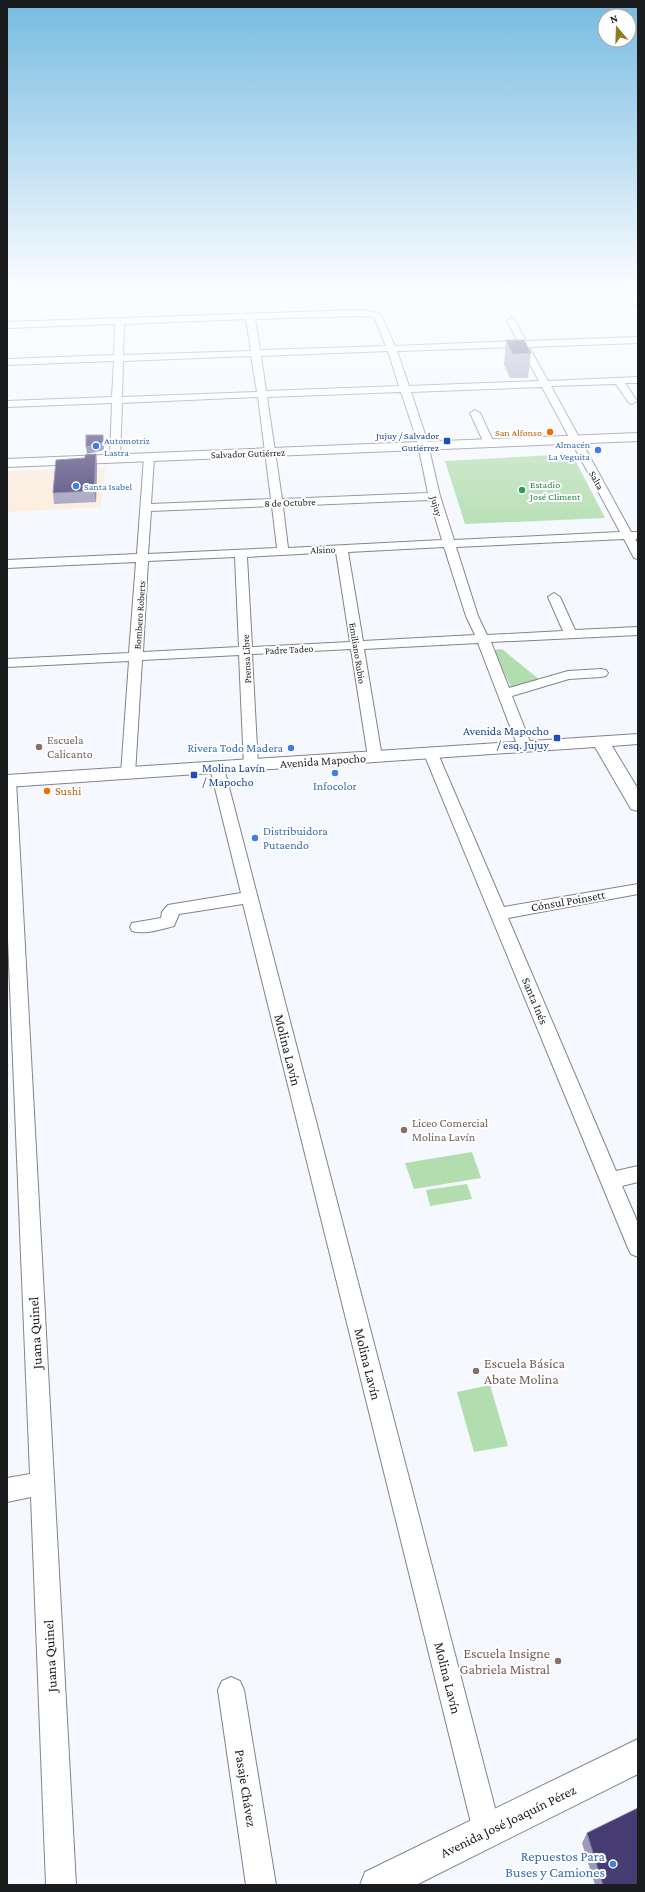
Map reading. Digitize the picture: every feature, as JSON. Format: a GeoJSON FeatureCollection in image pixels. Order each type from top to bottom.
{"type":"FeatureCollection","features":[{"type":"Feature","properties":{"kind":"main road","name":"Salvador Gutiérrez"},"geometry":{"type":"LineString","coordinates":[[7,463],[638,437]]}},
{"type":"Feature","properties":{"kind":"main road","name":"Avenida Mapocho"},"geometry":{"type":"LineString","coordinates":[[8,781],[638,739]]}},
{"type":"Feature","properties":{"kind":"main road"},"geometry":{"type":"LineString","coordinates":[[601,742],[638,806]]}},
{"type":"Feature","properties":{"kind":"main road","name":"Avenida José Joaquín Pérez"},"geometry":{"type":"LineString","coordinates":[[378,1885],[638,1756]]}},
{"type":"Feature","properties":{"kind":"street"},"geometry":{"type":"LineString","coordinates":[[114,458],[118,372]]}},
{"type":"Feature","properties":{"kind":"street"},"geometry":{"type":"LineString","coordinates":[[259,372],[271,452],[283,551]]}},
{"type":"Feature","properties":{"kind":"street","name":"Jujuy"},"geometry":{"type":"LineString","coordinates":[[399,372],[423,446],[434,496],[448,544],[472,616],[525,747]]}},
{"type":"Feature","properties":{"kind":"street","name":"Salta"},"geometry":{"type":"LineString","coordinates":[[540,372],[575,440],[632,535],[638,555]]}},
{"type":"Feature","properties":{"kind":"street"},"geometry":{"type":"LineString","coordinates":[[7,404],[638,380]]}},
{"type":"Feature","properties":{"kind":"street"},"geometry":{"type":"LineString","coordinates":[[619,381],[632,401]]}},
{"type":"Feature","properties":{"kind":"street"},"geometry":{"type":"LineString","coordinates":[[475,413],[489,443]]}},
{"type":"Feature","properties":{"kind":"street","name":"Bombero Roberts"},"geometry":{"type":"LineString","coordinates":[[128,774],[149,457]]}},
{"type":"Feature","properties":{"kind":"street","name":"8 de Octubre"},"geometry":{"type":"LineString","coordinates":[[146,508],[434,496]]}},
{"type":"Feature","properties":{"kind":"street","name":"Alsino"},"geometry":{"type":"LineString","coordinates":[[7,564],[632,535]]}},
{"type":"Feature","properties":{"kind":"street","name":"Emiliano Rubio"},"geometry":{"type":"LineString","coordinates":[[341,548],[375,757]]}},
{"type":"Feature","properties":{"kind":"street","name":"Prensa Libre"},"geometry":{"type":"LineString","coordinates":[[241,553],[251,766]]}},
{"type":"Feature","properties":{"kind":"street"},"geometry":{"type":"LineString","coordinates":[[554,597],[571,635]]}},
{"type":"Feature","properties":{"kind":"street","name":"Padre Tadeo"},"geometry":{"type":"LineString","coordinates":[[7,663],[638,631]]}},
{"type":"Feature","properties":{"kind":"street"},"geometry":{"type":"LineString","coordinates":[[504,694],[568,676],[601,673]]}},
{"type":"Feature","properties":{"kind":"street","name":"Santa Inés"},"geometry":{"type":"LineString","coordinates":[[431,754],[638,1248]]}},
{"type":"Feature","properties":{"kind":"street","name":"Molina Lavín"},"geometry":{"type":"LineString","coordinates":[[217,768],[487,1831]]}},
{"type":"Feature","properties":{"kind":"street","name":"Juana Quinel"},"geometry":{"type":"LineString","coordinates":[[8,781],[13,1019],[42,1483],[61,1885]]}},
{"type":"Feature","properties":{"kind":"street","name":"Cónsul Poinsett"},"geometry":{"type":"LineString","coordinates":[[498,914],[638,889]]}},
{"type":"Feature","properties":{"kind":"street"},"geometry":{"type":"LineString","coordinates":[[138,927],[168,922],[170,912],[174,908],[250,897]]}},
{"type":"Feature","properties":{"kind":"street"},"geometry":{"type":"LineString","coordinates":[[610,1181],[638,1174]]}},
{"type":"Feature","properties":{"kind":"street"},"geometry":{"type":"LineString","coordinates":[[7,1490],[42,1483]]}},
{"type":"Feature","properties":{"kind":"street","name":"Pasaje Chávez"},"geometry":{"type":"LineString","coordinates":[[231,1690],[261,1885]]}},
{"type":"Feature","properties":{"kind":"shaded area"},"geometry":{"type":"Polygon","coordinates":[[[105,467],[101,507],[7,512],[7,471],[105,467]]]}},
{"type":"Feature","properties":{"kind":"green space","name":"Estadio José Climent"},"geometry":{"type":"Polygon","coordinates":[[[572,454],[605,518],[465,524],[445,461],[572,454]]]}},
{"type":"Feature","properties":{"kind":"green space"},"geometry":{"type":"Polygon","coordinates":[[[502,649],[541,681],[512,689],[493,650],[502,649]]]}},
{"type":"Feature","properties":{"kind":"green space"},"geometry":{"type":"Polygon","coordinates":[[[472,1152],[481,1178],[414,1189],[405,1163],[472,1152]]]}},
{"type":"Feature","properties":{"kind":"green space"},"geometry":{"type":"Polygon","coordinates":[[[467,1184],[472,1199],[430,1206],[426,1190],[467,1184]]]}},
{"type":"Feature","properties":{"kind":"green space"},"geometry":{"type":"Polygon","coordinates":[[[490,1385],[508,1446],[474,1452],[457,1392],[490,1385]]]}},
{"type":"Feature","properties":{"kind":"building"},"geometry":{"type":"Polygon","coordinates":[[[86,435],[103,435],[103,443],[86,447],[86,435]]]}},
{"type":"Feature","properties":{"kind":"building","name":"Santa Isabel"},"geometry":{"type":"Polygon","coordinates":[[[96,454],[94,491],[53,493],[56,460],[85,458],[85,455],[96,454]]]}},
{"type":"Feature","properties":{"kind":"building","name":"Repuestos Para Buses y Camiones"},"geometry":{"type":"Polygon","coordinates":[[[638,1808],[638,1885],[603,1885],[587,1833],[638,1808]]]}},
{"type":"Feature","properties":{"kind":"place","name":"San Alfonso"},"geometry":{"type":"Point","coordinates":[550,432]}},
{"type":"Feature","properties":{"kind":"place","name":"Jujuy / Salvador Gutiérrez"},"geometry":{"type":"Point","coordinates":[447,441]}},
{"type":"Feature","properties":{"kind":"place","name":"Automotriz Lastra"},"geometry":{"type":"Point","coordinates":[96,446]}},
{"type":"Feature","properties":{"kind":"place","name":"Almacén La Veguita"},"geometry":{"type":"Point","coordinates":[598,450]}},
{"type":"Feature","properties":{"kind":"place","name":"Santa Isabel"},"geometry":{"type":"Point","coordinates":[76,486]}},
{"type":"Feature","properties":{"kind":"place","name":"Estadio José Climent"},"geometry":{"type":"Point","coordinates":[522,490]}},
{"type":"Feature","properties":{"kind":"place","name":"Avenida Mapocho / esq. Jujuy"},"geometry":{"type":"Point","coordinates":[557,738]}},
{"type":"Feature","properties":{"kind":"place","name":"Escuela Calicanto"},"geometry":{"type":"Point","coordinates":[39,747]}},
{"type":"Feature","properties":{"kind":"place","name":"Rivera Todo Madera"},"geometry":{"type":"Point","coordinates":[291,748]}},
{"type":"Feature","properties":{"kind":"place","name":"Infocolor"},"geometry":{"type":"Point","coordinates":[335,773]}},
{"type":"Feature","properties":{"kind":"place","name":"Molina Lavín / Mapocho"},"geometry":{"type":"Point","coordinates":[194,775]}},
{"type":"Feature","properties":{"kind":"place","name":"Sushi"},"geometry":{"type":"Point","coordinates":[47,791]}},
{"type":"Feature","properties":{"kind":"place","name":"Distribuidora Putaendo"},"geometry":{"type":"Point","coordinates":[255,838]}},
{"type":"Feature","properties":{"kind":"place","name":"Liceo Comercial Molina Lavín"},"geometry":{"type":"Point","coordinates":[404,1130]}},
{"type":"Feature","properties":{"kind":"place","name":"Escuela Básica Abate Molina"},"geometry":{"type":"Point","coordinates":[476,1371]}},
{"type":"Feature","properties":{"kind":"place","name":"Escuela Insigne Gabriela Mistral"},"geometry":{"type":"Point","coordinates":[558,1661]}},
{"type":"Feature","properties":{"kind":"place","name":"Repuestos Para Buses y Camiones"},"geometry":{"type":"Point","coordinates":[613,1864]}}]}
